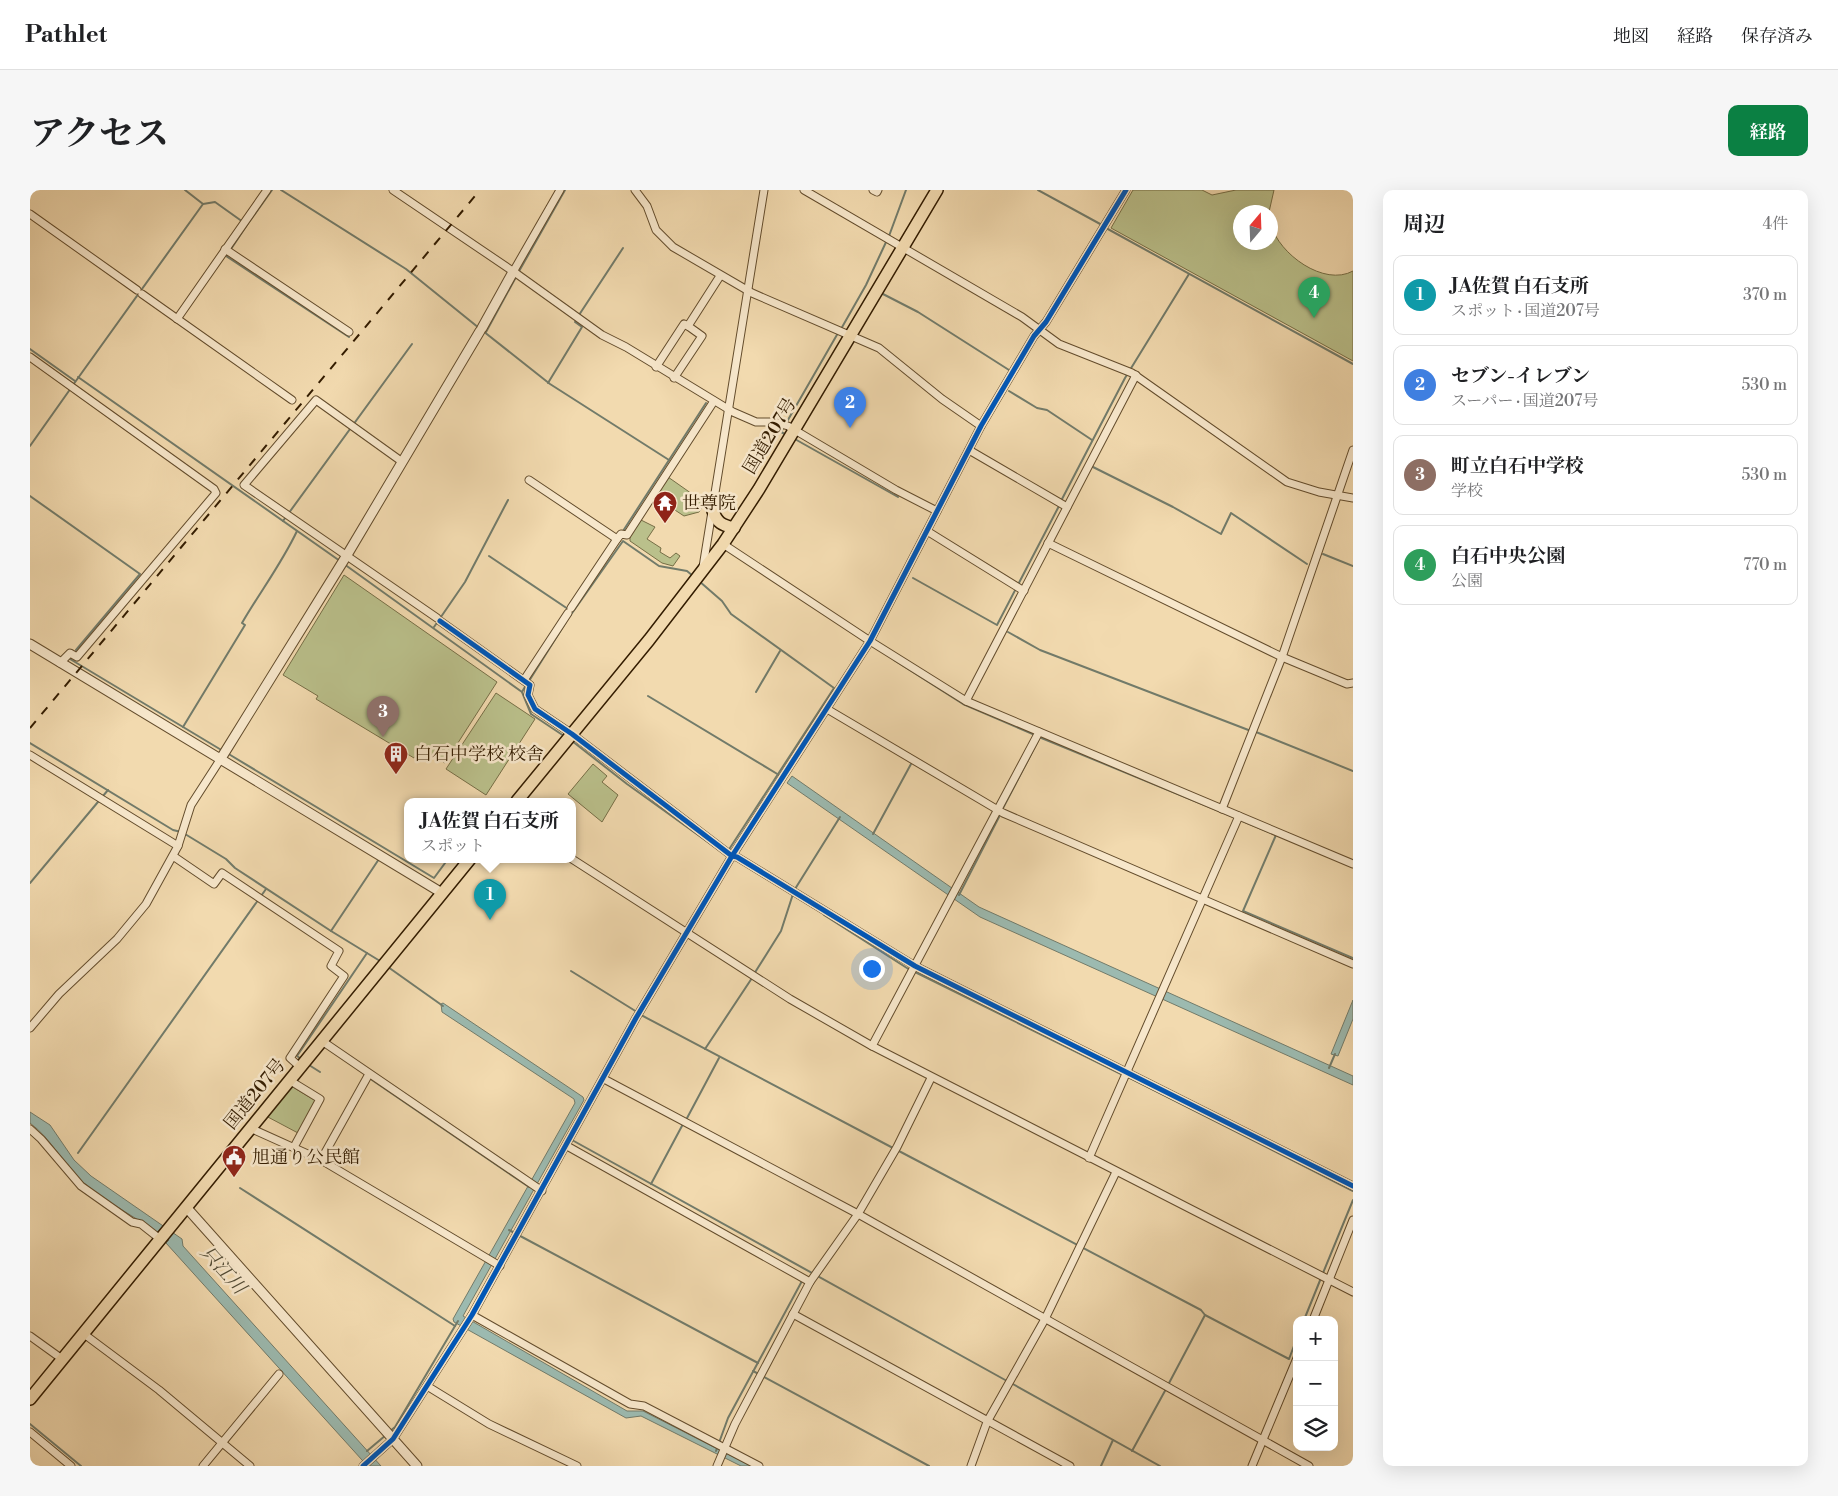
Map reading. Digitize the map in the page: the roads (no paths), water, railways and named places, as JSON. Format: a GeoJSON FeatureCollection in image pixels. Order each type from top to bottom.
{"type":"FeatureCollection","features":[{"type":"Feature","properties":{"kind":"highway","name":"国道207号"},"geometry":{"type":"LineString","coordinates":[[519,798],[699,577],[734,528],[844,332],[878,290],[937,190]]}},
{"type":"Feature","properties":{"kind":"highway"},"geometry":{"type":"LineString","coordinates":[[713,511],[716,520],[724,526],[734,528]]}},
{"type":"Feature","properties":{"kind":"highway","name":"国道207号"},"geometry":{"type":"LineString","coordinates":[[30,1398],[467,863]]}},
{"type":"Feature","properties":{"kind":"street"},"geometry":{"type":"LineString","coordinates":[[177,319],[228,251],[243,222],[267,190]]}},
{"type":"Feature","properties":{"kind":"street"},"geometry":{"type":"LineString","coordinates":[[393,190],[578,318],[674,378],[756,422],[789,431],[937,511]]}},
{"type":"Feature","properties":{"kind":"street"},"geometry":{"type":"LineString","coordinates":[[30,1028],[59,994],[123,932],[146,904],[178,846],[191,805],[224,755],[344,560],[401,461],[516,274],[560,190]]}},
{"type":"Feature","properties":{"kind":"street"},"geometry":{"type":"LineString","coordinates":[[635,190],[647,206],[656,230],[673,247],[720,276],[748,290],[891,355],[942,399],[981,426]]}},
{"type":"Feature","properties":{"kind":"street"},"geometry":{"type":"LineString","coordinates":[[699,577],[713,511],[764,190]]}},
{"type":"Feature","properties":{"kind":"street"},"geometry":{"type":"LineString","coordinates":[[804,190],[1022,317],[1072,350],[1131,373],[1287,482],[1353,498]]}},
{"type":"Feature","properties":{"kind":"street"},"geometry":{"type":"LineString","coordinates":[[873,190],[877,192],[878,190]]}},
{"type":"Feature","properties":{"kind":"street"},"geometry":{"type":"LineString","coordinates":[[363,1466],[375,1454],[427,1386],[468,1320],[497,1264],[517,1234],[639,1014],[687,933],[729,854],[783,777],[870,641],[981,426],[1034,336],[1046,322],[1126,190]]}},
{"type":"Feature","properties":{"kind":"street"},"geometry":{"type":"LineString","coordinates":[[30,214],[292,400]]}},
{"type":"Feature","properties":{"kind":"street"},"geometry":{"type":"LineString","coordinates":[[228,251],[349,332]]}},
{"type":"Feature","properties":{"kind":"street"},"geometry":{"type":"LineString","coordinates":[[688,326],[720,276]]}},
{"type":"Feature","properties":{"kind":"street"},"geometry":{"type":"LineString","coordinates":[[656,367],[684,324],[688,326],[702,336],[674,378]]}},
{"type":"Feature","properties":{"kind":"street"},"geometry":{"type":"LineString","coordinates":[[30,357],[214,489],[216,493],[77,657],[70,653],[60,663]]}},
{"type":"Feature","properties":{"kind":"street"},"geometry":{"type":"LineString","coordinates":[[966,701],[1019,588],[1048,543],[1062,504],[1089,465],[1131,373]]}},
{"type":"Feature","properties":{"kind":"street"},"geometry":{"type":"LineString","coordinates":[[401,461],[316,400],[244,485],[288,514],[344,560],[438,620],[526,682]]}},
{"type":"Feature","properties":{"kind":"street"},"geometry":{"type":"LineString","coordinates":[[714,400],[627,535],[621,534],[617,539],[570,610],[526,682],[528,695],[535,709],[569,737],[729,854],[794,892],[913,969],[1353,1186]]}},
{"type":"Feature","properties":{"kind":"street"},"geometry":{"type":"LineString","coordinates":[[969,450],[1062,504]]}},
{"type":"Feature","properties":{"kind":"street"},"geometry":{"type":"LineString","coordinates":[[1222,809],[1282,657],[1353,450]]}},
{"type":"Feature","properties":{"kind":"street"},"geometry":{"type":"LineString","coordinates":[[529,480],[617,539]]}},
{"type":"Feature","properties":{"kind":"street"},"geometry":{"type":"LineString","coordinates":[[927,532],[1019,588]]}},
{"type":"Feature","properties":{"kind":"street"},"geometry":{"type":"LineString","coordinates":[[1048,543],[1282,657],[1347,684],[1353,683]]}},
{"type":"Feature","properties":{"kind":"street"},"geometry":{"type":"LineString","coordinates":[[723,544],[870,641],[966,701],[1037,734],[1222,809],[1238,819],[1353,864]]}},
{"type":"Feature","properties":{"kind":"street"},"geometry":{"type":"LineString","coordinates":[[30,644],[60,663],[224,755],[380,856],[442,893]]}},
{"type":"Feature","properties":{"kind":"street"},"geometry":{"type":"LineString","coordinates":[[827,709],[1000,811],[1353,964]]}},
{"type":"Feature","properties":{"kind":"street"},"geometry":{"type":"LineString","coordinates":[[872,1046],[950,899],[1000,811],[1037,734]]}},
{"type":"Feature","properties":{"kind":"street"},"geometry":{"type":"LineString","coordinates":[[30,755],[178,846]]}},
{"type":"Feature","properties":{"kind":"street"},"geometry":{"type":"LineString","coordinates":[[1089,1158],[1238,819]]}},
{"type":"Feature","properties":{"kind":"street"},"geometry":{"type":"LineString","coordinates":[[173,856],[214,884],[222,873],[339,951],[331,966],[344,976],[290,1058],[303,1064]]}},
{"type":"Feature","properties":{"kind":"street"},"geometry":{"type":"LineString","coordinates":[[576,862],[754,976],[872,1046],[931,1078],[1353,1292]]}},
{"type":"Feature","properties":{"kind":"street"},"geometry":{"type":"LineString","coordinates":[[322,1040],[540,1190]]}},
{"type":"Feature","properties":{"kind":"street"},"geometry":{"type":"LineString","coordinates":[[321,1160],[369,1074]]}},
{"type":"Feature","properties":{"kind":"street"},"geometry":{"type":"LineString","coordinates":[[717,1466],[722,1449],[793,1314],[810,1277],[858,1214],[896,1149],[931,1078]]}},
{"type":"Feature","properties":{"kind":"street"},"geometry":{"type":"LineString","coordinates":[[604,1079],[858,1214],[1309,1466]]}},
{"type":"Feature","properties":{"kind":"street"},"geometry":{"type":"LineString","coordinates":[[290,1080],[320,1099],[294,1147]]}},
{"type":"Feature","properties":{"kind":"street"},"geometry":{"type":"LineString","coordinates":[[250,1128],[321,1160],[497,1264]]}},
{"type":"Feature","properties":{"kind":"street"},"geometry":{"type":"LineString","coordinates":[[30,1129],[41,1139],[60,1164],[81,1186],[132,1222],[141,1224],[160,1239]]}},
{"type":"Feature","properties":{"kind":"street"},"geometry":{"type":"LineString","coordinates":[[569,1142],[810,1277]]}},
{"type":"Feature","properties":{"kind":"street"},"geometry":{"type":"LineString","coordinates":[[971,1466],[987,1422],[1045,1318],[1116,1172]]}},
{"type":"Feature","properties":{"kind":"street"},"geometry":{"type":"LineString","coordinates":[[186,1207],[417,1466]]}},
{"type":"Feature","properties":{"kind":"street"},"geometry":{"type":"LineString","coordinates":[[1313,1316],[1324,1277],[1352,1223]]}},
{"type":"Feature","properties":{"kind":"street"},"geometry":{"type":"LineString","coordinates":[[793,1314],[987,1422],[1019,1436],[1070,1466]]}},
{"type":"Feature","properties":{"kind":"street"},"geometry":{"type":"LineString","coordinates":[[468,1320],[630,1404],[644,1406],[722,1449],[759,1466]]}},
{"type":"Feature","properties":{"kind":"street"},"geometry":{"type":"LineString","coordinates":[[84,1334],[159,1390],[250,1466]]}},
{"type":"Feature","properties":{"kind":"street"},"geometry":{"type":"LineString","coordinates":[[30,1336],[62,1360]]}},
{"type":"Feature","properties":{"kind":"street"},"geometry":{"type":"LineString","coordinates":[[1252,1466],[1296,1361]]}},
{"type":"Feature","properties":{"kind":"street"},"geometry":{"type":"LineString","coordinates":[[203,1466],[279,1374]]}},
{"type":"Feature","properties":{"kind":"street"},"geometry":{"type":"LineString","coordinates":[[427,1386],[489,1424],[577,1466]]}},
{"type":"Feature","properties":{"kind":"street"},"geometry":{"type":"LineString","coordinates":[[30,1432],[71,1466]]}},
{"type":"Feature","properties":{"kind":"water"},"geometry":{"type":"Polygon","coordinates":[[[792,776],[979,907],[1353,1076],[1353,1085],[980,917],[787,783],[792,776]]]}},
{"type":"Feature","properties":{"kind":"water"},"geometry":{"type":"Polygon","coordinates":[[[1353,1000],[1353,1019],[1338,1056],[1331,1054],[1353,1000]]]}},
{"type":"Feature","properties":{"kind":"water"},"geometry":{"type":"Polygon","coordinates":[[[443,1003],[583,1097],[584,1100],[463,1316],[627,1411],[643,1411],[751,1466],[741,1466],[641,1416],[626,1418],[454,1322],[453,1319],[575,1103],[574,1099],[442,1012],[441,1004],[443,1003]]]}},
{"type":"Feature","properties":{"kind":"water"},"geometry":{"type":"Polygon","coordinates":[[[30,1112],[50,1125],[74,1160],[91,1176],[182,1239],[183,1246],[381,1466],[367,1466],[166,1243],[169,1240],[104,1198],[77,1176],[38,1129],[30,1123],[30,1112]]]}},
{"type":"Feature","properties":{"kind":"waterway"},"geometry":{"type":"LineString","coordinates":[[73,385],[203,204],[185,190]]}},
{"type":"Feature","properties":{"kind":"waterway"},"geometry":{"type":"LineString","coordinates":[[247,225],[272,190]]}},
{"type":"Feature","properties":{"kind":"waterway"},"geometry":{"type":"LineString","coordinates":[[281,190],[406,269],[479,328]]}},
{"type":"Feature","properties":{"kind":"waterway"},"geometry":{"type":"LineString","coordinates":[[518,273],[565,190]]}},
{"type":"Feature","properties":{"kind":"waterway"},"geometry":{"type":"LineString","coordinates":[[889,236],[906,190]]}},
{"type":"Feature","properties":{"kind":"waterway"},"geometry":{"type":"LineString","coordinates":[[1038,190],[1102,225]]}},
{"type":"Feature","properties":{"kind":"waterway"},"geometry":{"type":"LineString","coordinates":[[203,204],[215,202],[243,222]]}},
{"type":"Feature","properties":{"kind":"waterway"},"geometry":{"type":"LineString","coordinates":[[231,249],[247,225]]}},
{"type":"Feature","properties":{"kind":"waterway"},"geometry":{"type":"LineString","coordinates":[[1106,228],[1353,364]]}},
{"type":"Feature","properties":{"kind":"waterway"},"geometry":{"type":"LineString","coordinates":[[841,329],[866,285],[887,240]]}},
{"type":"Feature","properties":{"kind":"waterway"},"geometry":{"type":"LineString","coordinates":[[579,315],[623,248]]}},
{"type":"Feature","properties":{"kind":"waterway"},"geometry":{"type":"LineString","coordinates":[[228,253],[226,256],[349,337]]}},
{"type":"Feature","properties":{"kind":"waterway"},"geometry":{"type":"LineString","coordinates":[[1061,501],[1125,378],[1189,274]]}},
{"type":"Feature","properties":{"kind":"waterway"},"geometry":{"type":"LineString","coordinates":[[486,332],[516,277]]}},
{"type":"Feature","properties":{"kind":"waterway"},"geometry":{"type":"LineString","coordinates":[[881,293],[918,312],[1009,370]]}},
{"type":"Feature","properties":{"kind":"waterway"},"geometry":{"type":"LineString","coordinates":[[548,383],[582,327],[575,322],[577,319]]}},
{"type":"Feature","properties":{"kind":"waterway"},"geometry":{"type":"LineString","coordinates":[[483,331],[550,384],[669,460]]}},
{"type":"Feature","properties":{"kind":"waterway"},"geometry":{"type":"LineString","coordinates":[[787,435],[781,432],[838,333]]}},
{"type":"Feature","properties":{"kind":"waterway"},"geometry":{"type":"LineString","coordinates":[[283,521],[412,344]]}},
{"type":"Feature","properties":{"kind":"waterway"},"geometry":{"type":"LineString","coordinates":[[30,349],[75,381]]}},
{"type":"Feature","properties":{"kind":"waterway"},"geometry":{"type":"LineString","coordinates":[[78,377],[340,561]]}},
{"type":"Feature","properties":{"kind":"waterway"},"geometry":{"type":"LineString","coordinates":[[30,446],[71,388]]}},
{"type":"Feature","properties":{"kind":"waterway"},"geometry":{"type":"LineString","coordinates":[[1009,391],[1037,408],[1047,410],[1092,440]]}},
{"type":"Feature","properties":{"kind":"waterway"},"geometry":{"type":"LineString","coordinates":[[623,531],[706,403]]}},
{"type":"Feature","properties":{"kind":"waterway"},"geometry":{"type":"LineString","coordinates":[[793,438],[898,497]]}},
{"type":"Feature","properties":{"kind":"waterway"},"geometry":{"type":"LineString","coordinates":[[1091,466],[1173,507],[1221,534],[1231,513],[1307,564]]}},
{"type":"Feature","properties":{"kind":"waterway"},"geometry":{"type":"LineString","coordinates":[[30,496],[140,574],[76,650]]}},
{"type":"Feature","properties":{"kind":"waterway"},"geometry":{"type":"LineString","coordinates":[[434,627],[465,582],[508,500]]}},
{"type":"Feature","properties":{"kind":"waterway"},"geometry":{"type":"LineString","coordinates":[[913,578],[997,625],[1059,506]]}},
{"type":"Feature","properties":{"kind":"waterway"},"geometry":{"type":"LineString","coordinates":[[183,727],[245,625],[242,623],[278,566],[297,531]]}},
{"type":"Feature","properties":{"kind":"waterway"},"geometry":{"type":"LineString","coordinates":[[570,616],[623,541],[659,566],[687,571],[693,576]]}},
{"type":"Feature","properties":{"kind":"waterway"},"geometry":{"type":"LineString","coordinates":[[1323,554],[1353,566]]}},
{"type":"Feature","properties":{"kind":"waterway"},"geometry":{"type":"LineString","coordinates":[[489,556],[568,609]]}},
{"type":"Feature","properties":{"kind":"waterway"},"geometry":{"type":"LineString","coordinates":[[344,564],[522,692],[531,714],[564,736]]}},
{"type":"Feature","properties":{"kind":"waterway"},"geometry":{"type":"LineString","coordinates":[[699,581],[722,601],[731,614],[834,688],[728,851]]}},
{"type":"Feature","properties":{"kind":"waterway"},"geometry":{"type":"LineString","coordinates":[[529,681],[566,622]]}},
{"type":"Feature","properties":{"kind":"waterway"},"geometry":{"type":"LineString","coordinates":[[1008,632],[1040,650],[1251,731]]}},
{"type":"Feature","properties":{"kind":"waterway"},"geometry":{"type":"LineString","coordinates":[[756,692],[780,651]]}},
{"type":"Feature","properties":{"kind":"waterway"},"geometry":{"type":"LineString","coordinates":[[70,659],[223,751]]}},
{"type":"Feature","properties":{"kind":"waterway"},"geometry":{"type":"LineString","coordinates":[[894,660],[963,704],[1035,735]]}},
{"type":"Feature","properties":{"kind":"waterway"},"geometry":{"type":"LineString","coordinates":[[522,692],[526,685]]}},
{"type":"Feature","properties":{"kind":"waterway"},"geometry":{"type":"LineString","coordinates":[[648,696],[779,775]]}},
{"type":"Feature","properties":{"kind":"waterway"},"geometry":{"type":"LineString","coordinates":[[1256,732],[1353,771]]}},
{"type":"Feature","properties":{"kind":"waterway"},"geometry":{"type":"LineString","coordinates":[[1039,737],[1236,818]]}},
{"type":"Feature","properties":{"kind":"waterway"},"geometry":{"type":"LineString","coordinates":[[1002,810],[1040,737]]}},
{"type":"Feature","properties":{"kind":"waterway"},"geometry":{"type":"LineString","coordinates":[[572,741],[627,784],[726,855]]}},
{"type":"Feature","properties":{"kind":"waterway"},"geometry":{"type":"LineString","coordinates":[[30,743],[173,830],[181,832]]}},
{"type":"Feature","properties":{"kind":"waterway"},"geometry":{"type":"LineString","coordinates":[[227,753],[404,860]]}},
{"type":"Feature","properties":{"kind":"waterway"},"geometry":{"type":"LineString","coordinates":[[873,834],[911,764]]}},
{"type":"Feature","properties":{"kind":"waterway"},"geometry":{"type":"LineString","coordinates":[[30,883],[108,790]]}},
{"type":"Feature","properties":{"kind":"waterway"},"geometry":{"type":"LineString","coordinates":[[959,895],[1000,815]]}},
{"type":"Feature","properties":{"kind":"waterway"},"geometry":{"type":"LineString","coordinates":[[795,889],[840,817]]}},
{"type":"Feature","properties":{"kind":"waterway"},"geometry":{"type":"LineString","coordinates":[[1240,820],[1276,835],[1243,911],[1353,958]]}},
{"type":"Feature","properties":{"kind":"waterway"},"geometry":{"type":"LineString","coordinates":[[185,834],[226,859],[235,868],[331,931],[379,859]]}},
{"type":"Feature","properties":{"kind":"waterway"},"geometry":{"type":"LineString","coordinates":[[409,863],[434,878],[445,863]]}},
{"type":"Feature","properties":{"kind":"waterway"},"geometry":{"type":"LineString","coordinates":[[78,1153],[266,889]]}},
{"type":"Feature","properties":{"kind":"waterway"},"geometry":{"type":"LineString","coordinates":[[754,974],[781,931],[793,894]]}},
{"type":"Feature","properties":{"kind":"waterway"},"geometry":{"type":"LineString","coordinates":[[824,915],[910,970]]}},
{"type":"Feature","properties":{"kind":"waterway"},"geometry":{"type":"LineString","coordinates":[[331,931],[380,961]]}},
{"type":"Feature","properties":{"kind":"waterway"},"geometry":{"type":"LineString","coordinates":[[301,1059],[297,1056],[367,953]]}},
{"type":"Feature","properties":{"kind":"waterway"},"geometry":{"type":"LineString","coordinates":[[388,967],[443,1006]]}},
{"type":"Feature","properties":{"kind":"waterway"},"geometry":{"type":"LineString","coordinates":[[571,971],[637,1012]]}},
{"type":"Feature","properties":{"kind":"waterway"},"geometry":{"type":"LineString","coordinates":[[915,972],[1123,1075]]}},
{"type":"Feature","properties":{"kind":"waterway"},"geometry":{"type":"LineString","coordinates":[[705,1049],[752,978]]}},
{"type":"Feature","properties":{"kind":"waterway"},"geometry":{"type":"LineString","coordinates":[[641,1015],[893,1148]]}},
{"type":"Feature","properties":{"kind":"waterway"},"geometry":{"type":"LineString","coordinates":[[1329,1068],[1335,1054]]}},
{"type":"Feature","properties":{"kind":"waterway"},"geometry":{"type":"LineString","coordinates":[[686,1120],[719,1058]]}},
{"type":"Feature","properties":{"kind":"waterway"},"geometry":{"type":"LineString","coordinates":[[309,1065],[320,1072]]}},
{"type":"Feature","properties":{"kind":"waterway"},"geometry":{"type":"LineString","coordinates":[[1128,1077],[1353,1191]]}},
{"type":"Feature","properties":{"kind":"waterway"},"geometry":{"type":"LineString","coordinates":[[372,1080],[529,1187]]}},
{"type":"Feature","properties":{"kind":"waterway"},"geometry":{"type":"LineString","coordinates":[[651,1184],[683,1124]]}},
{"type":"Feature","properties":{"kind":"waterway"},"geometry":{"type":"LineString","coordinates":[[572,1140],[1007,1381]]}},
{"type":"Feature","properties":{"kind":"waterway"},"geometry":{"type":"LineString","coordinates":[[897,1150],[1201,1310],[1205,1315]]}},
{"type":"Feature","properties":{"kind":"waterway"},"geometry":{"type":"LineString","coordinates":[[240,1188],[455,1326]]}},
{"type":"Feature","properties":{"kind":"waterway"},"geometry":{"type":"LineString","coordinates":[[1323,1273],[1353,1200]]}},
{"type":"Feature","properties":{"kind":"waterway"},"geometry":{"type":"LineString","coordinates":[[509,1230],[758,1363]]}},
{"type":"Feature","properties":{"kind":"waterway"},"geometry":{"type":"LineString","coordinates":[[1306,1316],[1321,1278]]}},
{"type":"Feature","properties":{"kind":"waterway"},"geometry":{"type":"LineString","coordinates":[[716,1451],[728,1418],[802,1281]]}},
{"type":"Feature","properties":{"kind":"waterway"},"geometry":{"type":"LineString","coordinates":[[1168,1385],[1205,1315],[1289,1359],[1293,1348]]}},
{"type":"Feature","properties":{"kind":"waterway"},"geometry":{"type":"LineString","coordinates":[[389,1432],[395,1427],[458,1321]]}},
{"type":"Feature","properties":{"kind":"waterway"},"geometry":{"type":"LineString","coordinates":[[753,1371],[929,1466]]}},
{"type":"Feature","properties":{"kind":"waterway"},"geometry":{"type":"LineString","coordinates":[[1011,1383],[1160,1466]]}},
{"type":"Feature","properties":{"kind":"waterway"},"geometry":{"type":"LineString","coordinates":[[1132,1451],[1166,1389]]}},
{"type":"Feature","properties":{"kind":"waterway"},"geometry":{"type":"LineString","coordinates":[[30,1424],[81,1466]]}},
{"type":"Feature","properties":{"kind":"waterway"},"geometry":{"type":"LineString","coordinates":[[367,1451],[386,1435]]}},
{"type":"Feature","properties":{"kind":"waterway"},"geometry":{"type":"LineString","coordinates":[[1101,1466],[1113,1440]]}},
{"type":"Feature","properties":{"kind":"railway"},"geometry":{"type":"LineString","coordinates":[[30,728],[480,190]]}},
{"type":"Feature","properties":{"kind":"place","name":"白石中央公園"},"geometry":{"type":"Point","coordinates":[1314,318]}},
{"type":"Feature","properties":{"kind":"place","name":"セブン-イレブン"},"geometry":{"type":"Point","coordinates":[850,428]}},
{"type":"Feature","properties":{"kind":"place","name":"世尊院"},"geometry":{"type":"Point","coordinates":[665,524]}},
{"type":"Feature","properties":{"kind":"place","name":"町立白石中学校"},"geometry":{"type":"Point","coordinates":[383,737]}},
{"type":"Feature","properties":{"kind":"place","name":"白石中学校 校舎"},"geometry":{"type":"Point","coordinates":[396,775]}},
{"type":"Feature","properties":{"kind":"place","name":"JA佐賀 白石支所"},"geometry":{"type":"Point","coordinates":[490,920]}},
{"type":"Feature","properties":{"kind":"place","name":"旭通り公民館"},"geometry":{"type":"Point","coordinates":[234,1178]}},
{"type":"Feature","properties":{"kind":"water label","name":"只江川"},"geometry":{"type":"Point","coordinates":[223,1270]}}]}
